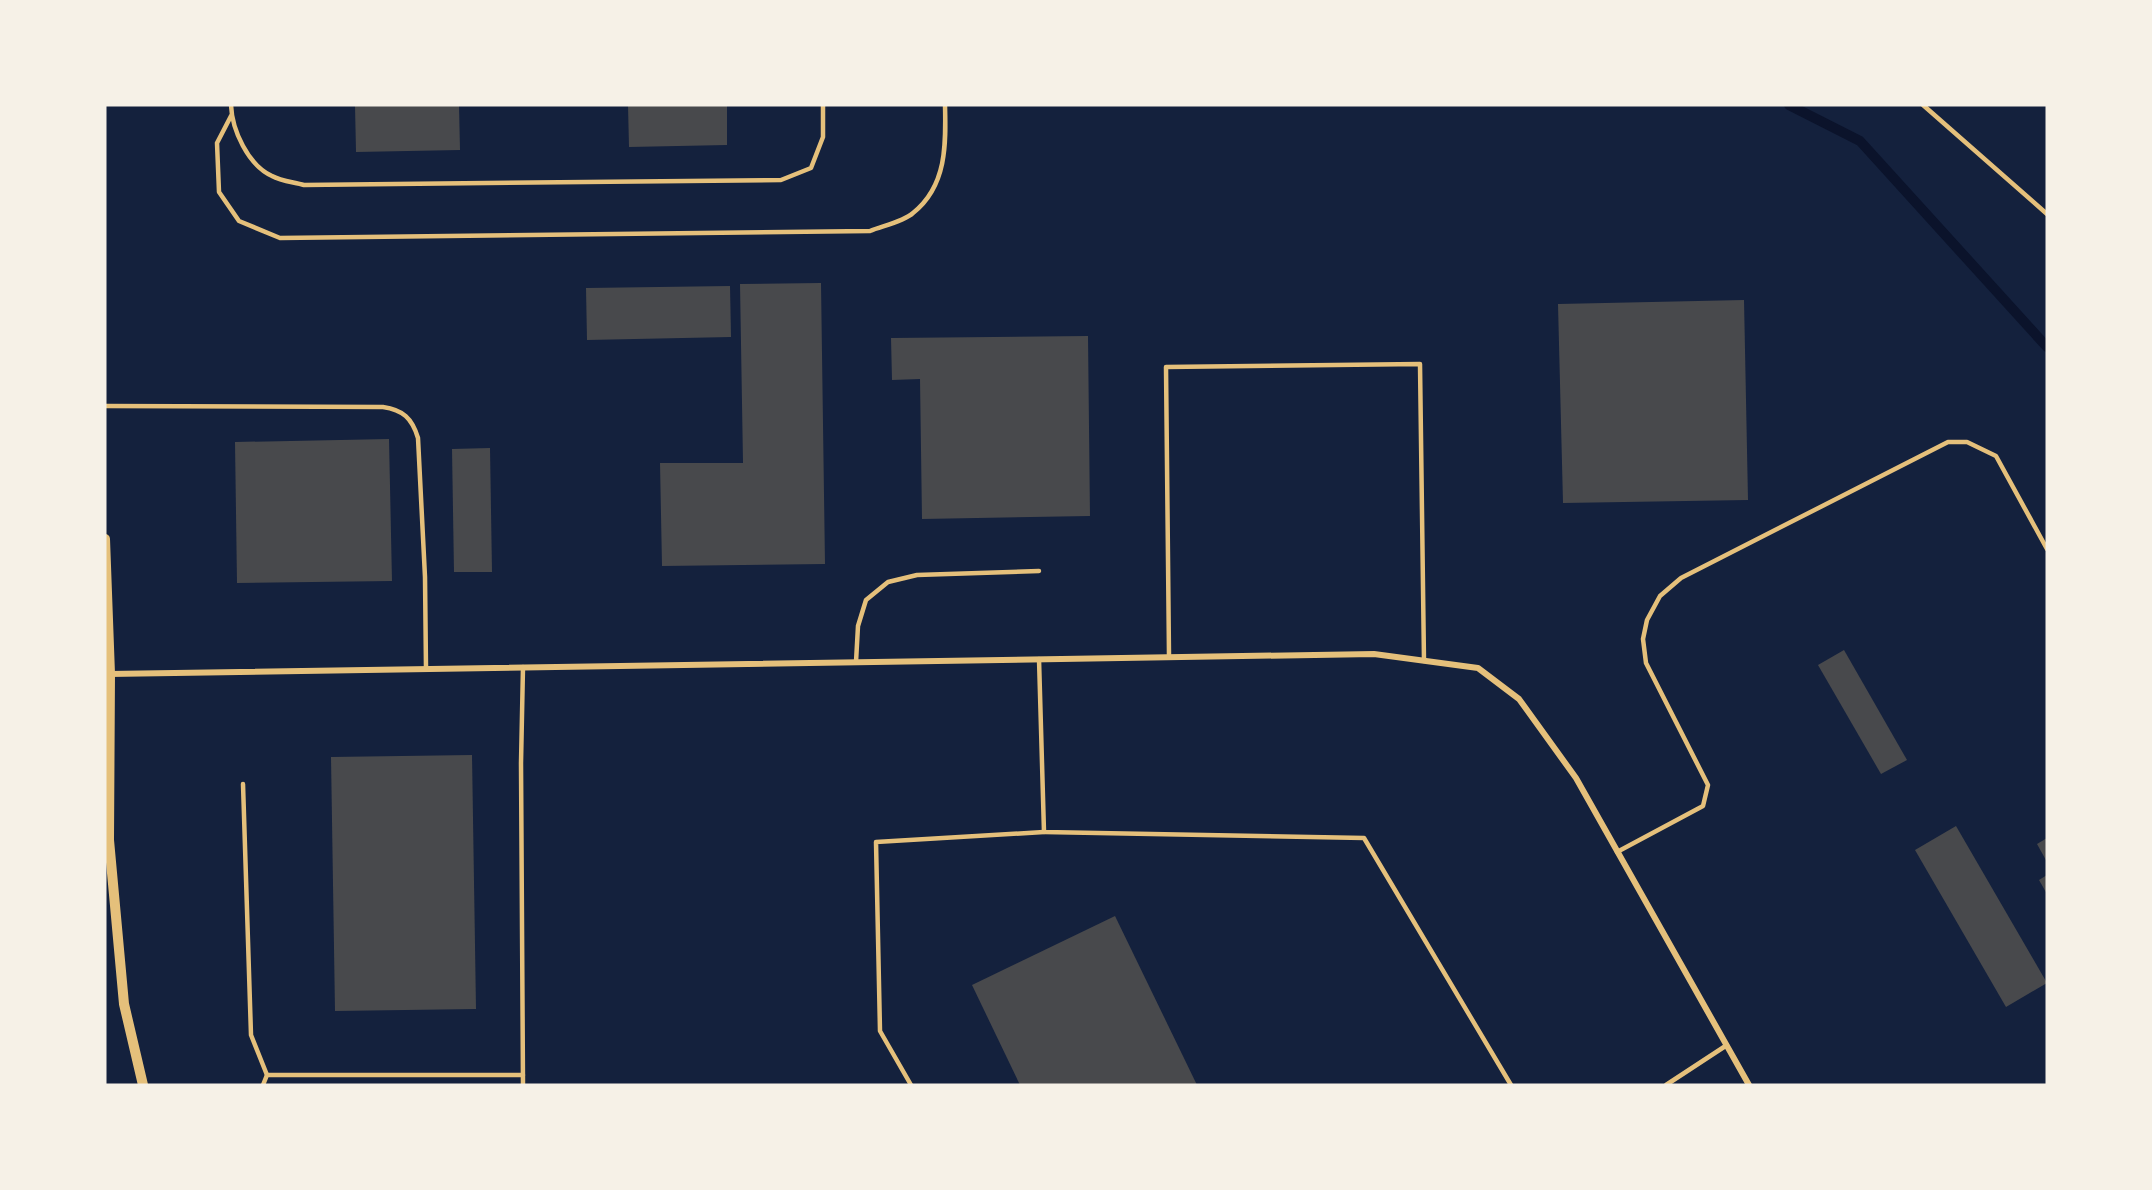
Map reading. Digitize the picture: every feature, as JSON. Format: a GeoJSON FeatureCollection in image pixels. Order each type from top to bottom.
{"type":"FeatureCollection","features":[{"type":"Feature","properties":{"kind":"street"},"geometry":{"type":"LineString","coordinates":[[105,539],[109,840],[124,1004],[143,1085]]}},
{"type":"Feature","properties":{"kind":"street"},"geometry":{"type":"LineString","coordinates":[[108,674],[1169,655],[1374,654],[1478,668],[1519,699],[1576,778],[1749,1085]]}},
{"type":"Feature","properties":{"kind":"lane"},"geometry":{"type":"LineString","coordinates":[[231,105],[231,116],[247,154],[270,176],[304,185],[781,180],[811,168],[823,137],[823,105]]}},
{"type":"Feature","properties":{"kind":"lane"},"geometry":{"type":"LineString","coordinates":[[231,116],[217,143],[219,192],[239,221],[280,238],[870,231],[913,214],[938,184],[946,146],[945,105]]}},
{"type":"Feature","properties":{"kind":"lane"},"geometry":{"type":"LineString","coordinates":[[1923,105],[2047,214]]}},
{"type":"Feature","properties":{"kind":"lane"},"geometry":{"type":"LineString","coordinates":[[1169,655],[1166,367],[1420,364],[1424,661]]}},
{"type":"Feature","properties":{"kind":"lane"},"geometry":{"type":"LineString","coordinates":[[105,406],[383,407],[395,409],[409,418],[418,438],[425,576],[426,669]]}},
{"type":"Feature","properties":{"kind":"lane"},"geometry":{"type":"LineString","coordinates":[[1617,852],[1702,806],[1707,796],[1708,785],[1646,663],[1644,647],[1647,620],[1660,596],[1681,578],[1948,442],[1967,442],[1996,456],[2047,549]]}},
{"type":"Feature","properties":{"kind":"lane"},"geometry":{"type":"LineString","coordinates":[[856,662],[858,626],[866,600],[888,582],[918,575],[1039,571]]}},
{"type":"Feature","properties":{"kind":"lane"},"geometry":{"type":"LineString","coordinates":[[1039,659],[1044,832]]}},
{"type":"Feature","properties":{"kind":"lane"},"geometry":{"type":"LineString","coordinates":[[523,667],[521,775],[523,1085]]}},
{"type":"Feature","properties":{"kind":"lane"},"geometry":{"type":"LineString","coordinates":[[243,784],[251,1035],[267,1076]]}},
{"type":"Feature","properties":{"kind":"lane"},"geometry":{"type":"LineString","coordinates":[[911,1085],[880,1031],[876,842],[1044,832],[1364,838],[1512,1085]]}},
{"type":"Feature","properties":{"kind":"lane"},"geometry":{"type":"LineString","coordinates":[[1666,1085],[1727,1045]]}},
{"type":"Feature","properties":{"kind":"lane"},"geometry":{"type":"LineString","coordinates":[[267,1076],[523,1075]]}},
{"type":"Feature","properties":{"kind":"lane"},"geometry":{"type":"LineString","coordinates":[[262,1085],[267,1076]]}},
{"type":"Feature","properties":{"kind":"building"},"geometry":{"type":"Polygon","coordinates":[[[355,105],[459,105],[460,150],[356,152],[355,105]]]}},
{"type":"Feature","properties":{"kind":"building"},"geometry":{"type":"Polygon","coordinates":[[[628,105],[727,105],[727,145],[629,147],[628,105]]]}},
{"type":"Feature","properties":{"kind":"building"},"geometry":{"type":"Polygon","coordinates":[[[821,283],[825,564],[662,566],[660,463],[743,463],[740,284],[821,283]]]}},
{"type":"Feature","properties":{"kind":"building"},"geometry":{"type":"Polygon","coordinates":[[[730,286],[731,337],[587,340],[586,288],[730,286]]]}},
{"type":"Feature","properties":{"kind":"building"},"geometry":{"type":"Polygon","coordinates":[[[1744,300],[1748,500],[1563,503],[1558,304],[1744,300]]]}},
{"type":"Feature","properties":{"kind":"building"},"geometry":{"type":"Polygon","coordinates":[[[1088,336],[1090,516],[922,519],[920,379],[892,380],[891,338],[1088,336]]]}},
{"type":"Feature","properties":{"kind":"building"},"geometry":{"type":"Polygon","coordinates":[[[389,439],[392,581],[237,583],[235,442],[389,439]]]}},
{"type":"Feature","properties":{"kind":"building"},"geometry":{"type":"Polygon","coordinates":[[[490,448],[492,572],[454,572],[452,449],[490,448]]]}},
{"type":"Feature","properties":{"kind":"building"},"geometry":{"type":"Polygon","coordinates":[[[1844,650],[1907,760],[1881,774],[1818,665],[1844,650]]]}},
{"type":"Feature","properties":{"kind":"building"},"geometry":{"type":"Polygon","coordinates":[[[472,755],[476,1009],[335,1011],[331,757],[472,755]]]}},
{"type":"Feature","properties":{"kind":"building"},"geometry":{"type":"Polygon","coordinates":[[[1956,826],[2047,983],[2006,1007],[1915,850],[1956,826]]]}},
{"type":"Feature","properties":{"kind":"building"},"geometry":{"type":"Polygon","coordinates":[[[2047,838],[2047,862],[2037,844],[2047,838]]]}},
{"type":"Feature","properties":{"kind":"building"},"geometry":{"type":"Polygon","coordinates":[[[2047,875],[2047,894],[2039,880],[2047,875]]]}},
{"type":"Feature","properties":{"kind":"building"},"geometry":{"type":"Polygon","coordinates":[[[1115,916],[1197,1085],[1020,1085],[972,985],[1115,916]]]}},
{"type":"Feature","properties":{"kind":"waterway"},"geometry":{"type":"LineString","coordinates":[[1789,105],[1860,141],[2047,347]]}}]}
